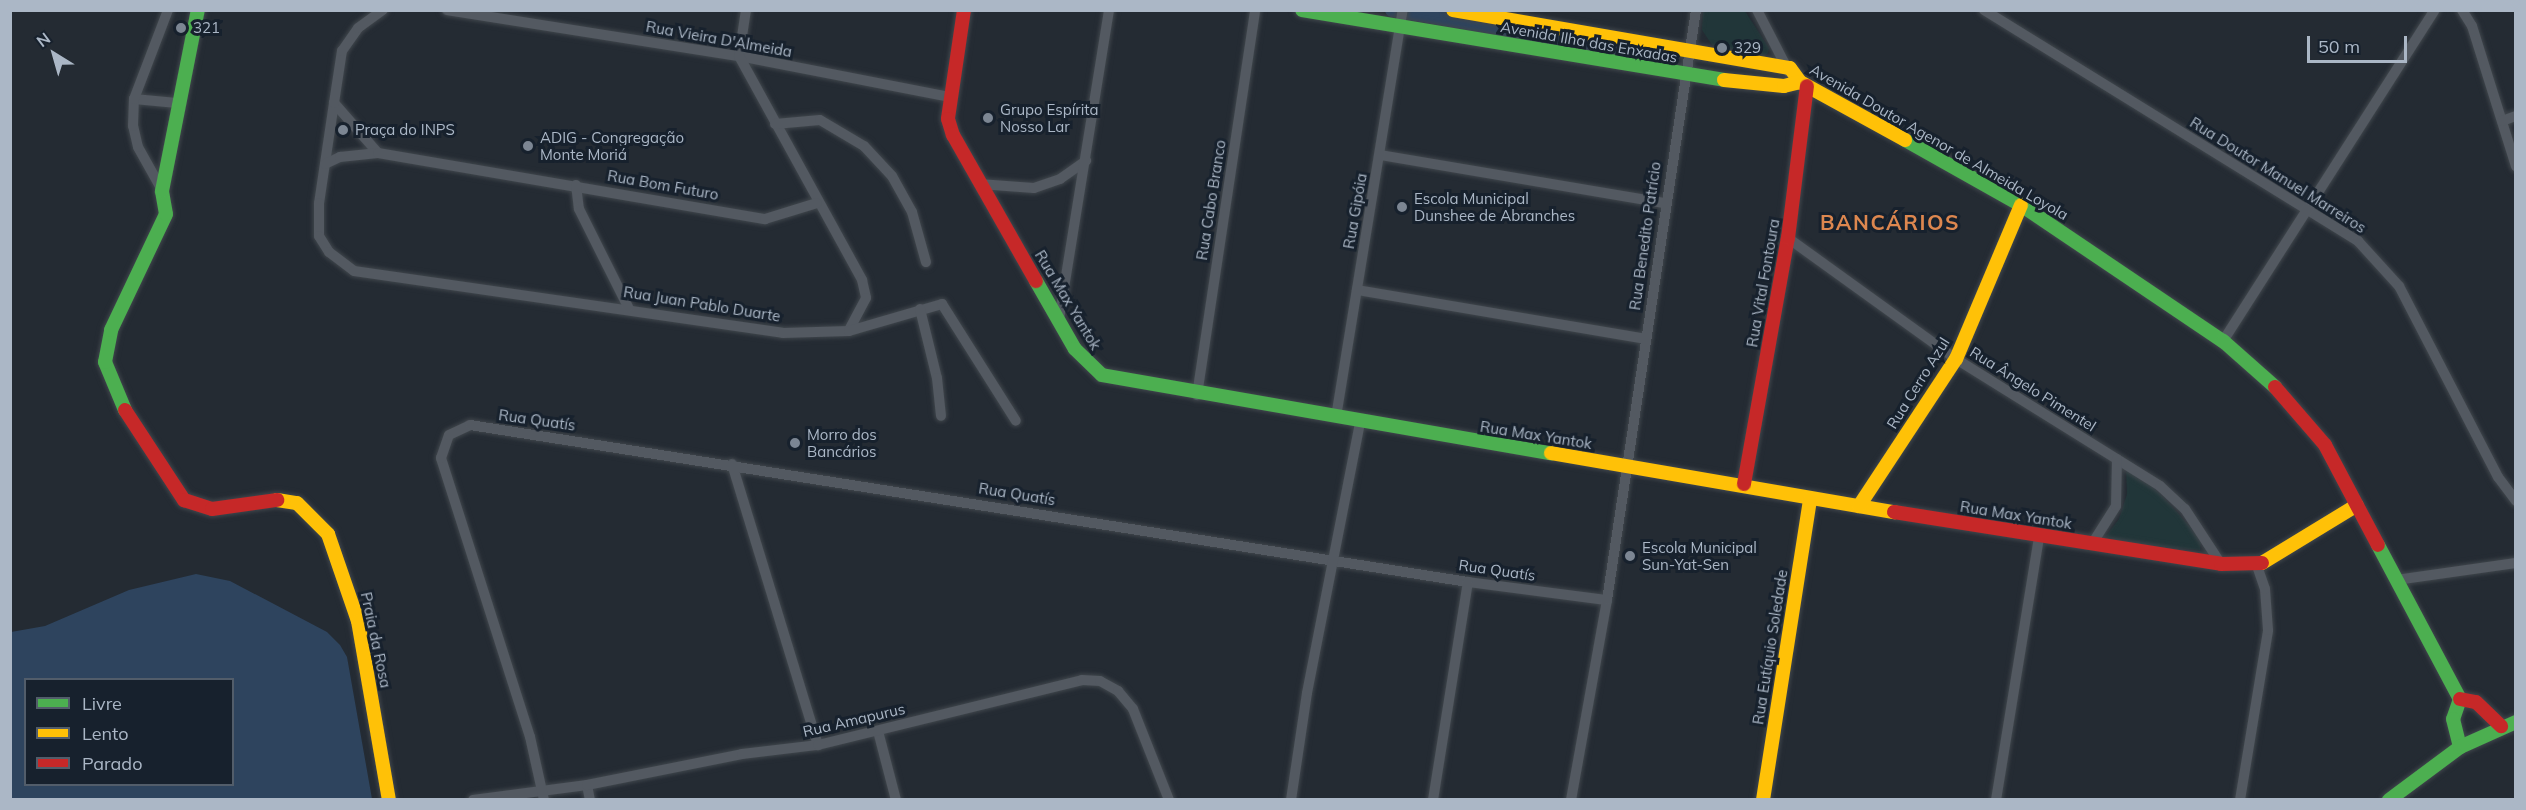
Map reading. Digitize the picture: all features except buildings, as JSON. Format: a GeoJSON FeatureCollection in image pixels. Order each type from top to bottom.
{"type":"FeatureCollection","features":[{"type":"Feature","properties":{"kind":"street"},"geometry":{"type":"LineString","coordinates":[[162,191],[138,147],[133,126],[134,99],[168,10]]}},
{"type":"Feature","properties":{"kind":"street"},"geometry":{"type":"LineString","coordinates":[[162,191],[177,103],[198,10]]}},
{"type":"Feature","properties":{"kind":"street"},"geometry":{"type":"LineString","coordinates":[[325,164],[342,51],[358,28],[383,10]]}},
{"type":"Feature","properties":{"kind":"street","name":"Rua Vieira D'Almeida"},"geometry":{"type":"LineString","coordinates":[[447,10],[739,56],[949,97]]}},
{"type":"Feature","properties":{"kind":"street"},"geometry":{"type":"LineString","coordinates":[[746,10],[739,56],[817,203],[862,280],[866,298],[849,331]]}},
{"type":"Feature","properties":{"kind":"street","name":"Rua Max Yantok"},"geometry":{"type":"LineString","coordinates":[[964,10],[949,97],[948,119],[953,135],[979,184],[1081,358],[1102,375],[1360,423],[1744,484],[1810,499],[2221,564],[2257,566]]}},
{"type":"Feature","properties":{"kind":"street"},"geometry":{"type":"LineString","coordinates":[[1059,320],[1109,10]]}},
{"type":"Feature","properties":{"kind":"street","name":"Rua Cabo Branco"},"geometry":{"type":"LineString","coordinates":[[1197,394],[1255,10]]}},
{"type":"Feature","properties":{"kind":"street","name":"Avenida Ilha das Enxadas"},"geometry":{"type":"LineString","coordinates":[[1302,10],[1686,76],[1784,86],[1803,84]]}},
{"type":"Feature","properties":{"kind":"street","name":"Rua Gipóia"},"geometry":{"type":"LineString","coordinates":[[1336,417],[1403,10]]}},
{"type":"Feature","properties":{"kind":"street","name":"Avenida Ilha das Enxadas"},"geometry":{"type":"LineString","coordinates":[[1453,10],[1790,69]]}},
{"type":"Feature","properties":{"kind":"street","name":"Rua Benedito Patrício"},"geometry":{"type":"LineString","coordinates":[[1571,800],[1607,600],[1665,203],[1696,10]]}},
{"type":"Feature","properties":{"kind":"street","name":"Avenida Doutor Agenor de Almeida Loyola"},"geometry":{"type":"LineString","coordinates":[[1757,10],[1790,69],[1803,84],[2020,205],[2223,341],[2281,392],[2325,445],[2460,699]]}},
{"type":"Feature","properties":{"kind":"street"},"geometry":{"type":"LineString","coordinates":[[2223,341],[2306,206],[2435,10]]}},
{"type":"Feature","properties":{"kind":"street"},"geometry":{"type":"LineString","coordinates":[[2462,10],[2472,26],[2516,166]]}},
{"type":"Feature","properties":{"kind":"street","name":"Rua Doutor Manuel Marreiros"},"geometry":{"type":"LineString","coordinates":[[1987,11],[2306,206],[2358,241],[2399,286],[2498,477],[2516,501]]}},
{"type":"Feature","properties":{"kind":"street","name":"Avenida Doutor Agenor de Almeida Loyola"},"geometry":{"type":"LineString","coordinates":[[1784,86],[1790,69]]}},
{"type":"Feature","properties":{"kind":"street","name":"Rua Vital Fontoura"},"geometry":{"type":"LineString","coordinates":[[1744,484],[1788,238],[1803,84]]}},
{"type":"Feature","properties":{"kind":"street"},"geometry":{"type":"LineString","coordinates":[[134,99],[177,103]]}},
{"type":"Feature","properties":{"kind":"street"},"geometry":{"type":"LineString","coordinates":[[334,103],[378,153]]}},
{"type":"Feature","properties":{"kind":"street"},"geometry":{"type":"LineString","coordinates":[[2502,121],[2516,116]]}},
{"type":"Feature","properties":{"kind":"street"},"geometry":{"type":"LineString","coordinates":[[775,124],[820,120],[864,146],[892,176],[912,212],[926,262]]}},
{"type":"Feature","properties":{"kind":"street","name":"Rua Bom Futuro"},"geometry":{"type":"LineString","coordinates":[[325,164],[340,157],[378,153],[765,219],[817,203]]}},
{"type":"Feature","properties":{"kind":"street"},"geometry":{"type":"LineString","coordinates":[[1380,155],[1665,203]]}},
{"type":"Feature","properties":{"kind":"street"},"geometry":{"type":"LineString","coordinates":[[979,184],[1034,188],[1060,179],[1086,161]]}},
{"type":"Feature","properties":{"kind":"street","name":"Rua Juan Pablo Duarte"},"geometry":{"type":"LineString","coordinates":[[325,164],[319,236],[329,252],[354,271],[628,308],[783,333],[849,331],[942,304],[1016,421]]}},
{"type":"Feature","properties":{"kind":"street"},"geometry":{"type":"LineString","coordinates":[[576,185],[579,209],[628,308]]}},
{"type":"Feature","properties":{"kind":"street","name":"Praia da Rosa"},"geometry":{"type":"LineString","coordinates":[[162,191],[166,214],[106,346],[105,362],[112,388],[184,500],[212,509],[263,499],[297,503],[328,534],[342,567],[358,621],[389,800]]}},
{"type":"Feature","properties":{"kind":"street","name":"Rua Cerro Azul"},"geometry":{"type":"LineString","coordinates":[[1859,506],[1956,359],[2020,205]]}},
{"type":"Feature","properties":{"kind":"street","name":"Rua Ângelo Pimentel"},"geometry":{"type":"LineString","coordinates":[[1788,238],[1956,359],[2160,486],[2185,508],[2221,564]]}},
{"type":"Feature","properties":{"kind":"street"},"geometry":{"type":"LineString","coordinates":[[1357,290],[1646,339]]}},
{"type":"Feature","properties":{"kind":"street"},"geometry":{"type":"LineString","coordinates":[[920,309],[937,378],[941,416]]}},
{"type":"Feature","properties":{"kind":"street"},"geometry":{"type":"LineString","coordinates":[[1291,800],[1307,693],[1336,560],[1360,423]]}},
{"type":"Feature","properties":{"kind":"street","name":"Rua Quatís"},"geometry":{"type":"LineString","coordinates":[[543,795],[530,737],[441,458],[449,435],[470,425],[732,464],[1468,582],[1607,600]]}},
{"type":"Feature","properties":{"kind":"street"},"geometry":{"type":"LineString","coordinates":[[2092,544],[2116,506],[2117,459]]}},
{"type":"Feature","properties":{"kind":"street"},"geometry":{"type":"LineString","coordinates":[[732,464],[818,745]]}},
{"type":"Feature","properties":{"kind":"street","name":"Rua Eutíquio Soledade"},"geometry":{"type":"LineString","coordinates":[[1763,800],[1810,499]]}},
{"type":"Feature","properties":{"kind":"street"},"geometry":{"type":"LineString","coordinates":[[2240,800],[2268,630],[2265,589],[2257,566],[2357,505]]}},
{"type":"Feature","properties":{"kind":"street"},"geometry":{"type":"LineString","coordinates":[[1996,800],[2039,536]]}},
{"type":"Feature","properties":{"kind":"street"},"geometry":{"type":"LineString","coordinates":[[2396,580],[2516,562]]}},
{"type":"Feature","properties":{"kind":"street"},"geometry":{"type":"LineString","coordinates":[[1433,800],[1468,582]]}},
{"type":"Feature","properties":{"kind":"street","name":"Rua Amapurus"},"geometry":{"type":"LineString","coordinates":[[473,800],[543,795],[742,754],[818,745],[1082,680],[1100,681],[1118,691],[1133,709],[1169,800]]}},
{"type":"Feature","properties":{"kind":"street"},"geometry":{"type":"LineString","coordinates":[[2460,747],[2453,718],[2460,699],[2476,702],[2501,726]]}},
{"type":"Feature","properties":{"kind":"street"},"geometry":{"type":"LineString","coordinates":[[2391,799],[2460,747],[2501,726],[2516,722]]}},
{"type":"Feature","properties":{"kind":"street"},"geometry":{"type":"LineString","coordinates":[[878,731],[896,800]]}},
{"type":"Feature","properties":{"kind":"street"},"geometry":{"type":"LineString","coordinates":[[587,785],[590,800]]}},
{"type":"Feature","properties":{"kind":"street"},"geometry":{"type":"LineString","coordinates":[[2391,799],[2407,800]]}},
{"type":"Feature","properties":{"kind":"green space"},"geometry":{"type":"Polygon","coordinates":[[[1703,11],[1745,11],[1769,48],[1768,53],[1764,56],[1712,45],[1702,30],[1703,11]]]}},
{"type":"Feature","properties":{"kind":"green space"},"geometry":{"type":"Polygon","coordinates":[[[2126,469],[2147,480],[2177,512],[2201,540],[2200,550],[2121,543],[2106,536],[2119,519],[2127,494],[2126,469]]]}},
{"type":"Feature","properties":{"kind":"water"},"geometry":{"type":"Polygon","coordinates":[[[196,574],[230,581],[327,632],[340,645],[347,657],[372,799],[11,799],[11,632],[45,626],[129,590],[196,574]]]}},
{"type":"Feature","properties":{"kind":"waterway"},"geometry":{"type":"LineString","coordinates":[[1392,10],[1657,56]]}},
{"type":"Feature","properties":{"kind":"traffic: fast"},"geometry":{"type":"LineString","coordinates":[[125,410],[105,362],[111,330],[166,214],[162,191],[198,10]]}},
{"type":"Feature","properties":{"kind":"traffic: fast"},"geometry":{"type":"LineString","coordinates":[[1302,10],[1724,80]]}},
{"type":"Feature","properties":{"kind":"traffic: fast"},"geometry":{"type":"LineString","coordinates":[[1905,140],[2021,205],[2223,341],[2275,387]]}},
{"type":"Feature","properties":{"kind":"traffic: fast"},"geometry":{"type":"LineString","coordinates":[[1036,281],[1075,349],[1102,375],[1551,453]]}},
{"type":"Feature","properties":{"kind":"traffic: fast"},"geometry":{"type":"LineString","coordinates":[[2378,545],[2460,699]]}},
{"type":"Feature","properties":{"kind":"traffic: fast"},"geometry":{"type":"LineString","coordinates":[[2460,699],[2453,719],[2460,747]]}},
{"type":"Feature","properties":{"kind":"traffic: fast"},"geometry":{"type":"LineString","coordinates":[[2389,800],[2460,747],[2516,722]]}},
{"type":"Feature","properties":{"kind":"traffic: slow"},"geometry":{"type":"LineString","coordinates":[[1453,10],[1790,68],[1800,82],[1905,140]]}},
{"type":"Feature","properties":{"kind":"traffic: slow"},"geometry":{"type":"LineString","coordinates":[[1724,80],[1784,86],[1800,82]]}},
{"type":"Feature","properties":{"kind":"traffic: slow"},"geometry":{"type":"LineString","coordinates":[[1859,506],[1956,359],[2021,205]]}},
{"type":"Feature","properties":{"kind":"traffic: slow"},"geometry":{"type":"LineString","coordinates":[[1551,453],[1894,512]]}},
{"type":"Feature","properties":{"kind":"traffic: slow"},"geometry":{"type":"LineString","coordinates":[[1763,800],[1810,499]]}},
{"type":"Feature","properties":{"kind":"traffic: slow"},"geometry":{"type":"LineString","coordinates":[[277,500],[297,503],[328,534],[358,621],[389,800]]}},
{"type":"Feature","properties":{"kind":"traffic: slow"},"geometry":{"type":"LineString","coordinates":[[2262,563],[2357,505]]}},
{"type":"Feature","properties":{"kind":"traffic: jam"},"geometry":{"type":"LineString","coordinates":[[964,10],[948,119],[953,135],[1036,281]]}},
{"type":"Feature","properties":{"kind":"traffic: jam"},"geometry":{"type":"LineString","coordinates":[[1744,484],[1788,238],[1807,86]]}},
{"type":"Feature","properties":{"kind":"traffic: jam"},"geometry":{"type":"LineString","coordinates":[[2275,387],[2325,445],[2378,545]]}},
{"type":"Feature","properties":{"kind":"traffic: jam"},"geometry":{"type":"LineString","coordinates":[[125,410],[184,500],[212,509],[277,500]]}},
{"type":"Feature","properties":{"kind":"traffic: jam"},"geometry":{"type":"LineString","coordinates":[[1894,512],[2221,564],[2262,563]]}},
{"type":"Feature","properties":{"kind":"traffic: jam"},"geometry":{"type":"LineString","coordinates":[[2460,699],[2476,702],[2501,726]]}},
{"type":"Feature","properties":{"kind":"place","name":"321"},"geometry":{"type":"Point","coordinates":[181,28]}},
{"type":"Feature","properties":{"kind":"place","name":"329"},"geometry":{"type":"Point","coordinates":[1722,48]}},
{"type":"Feature","properties":{"kind":"place","name":"Grupo Espírita Nosso Lar"},"geometry":{"type":"Point","coordinates":[988,118]}},
{"type":"Feature","properties":{"kind":"place","name":"Praça do INPS"},"geometry":{"type":"Point","coordinates":[343,130]}},
{"type":"Feature","properties":{"kind":"place","name":"ADIG - Congregação Monte Moriá"},"geometry":{"type":"Point","coordinates":[528,146]}},
{"type":"Feature","properties":{"kind":"place","name":"Escola Municipal Dunshee de Abranches"},"geometry":{"type":"Point","coordinates":[1402,207]}},
{"type":"Feature","properties":{"kind":"place","name":"Morro dos Bancários"},"geometry":{"type":"Point","coordinates":[795,443]}},
{"type":"Feature","properties":{"kind":"place","name":"Escola Municipal Sun-Yat-Sen"},"geometry":{"type":"Point","coordinates":[1630,556]}},
{"type":"Feature","properties":{"kind":"district","name":"BANCÁRIOS"},"geometry":{"type":"Point","coordinates":[1890,222]}}]}
